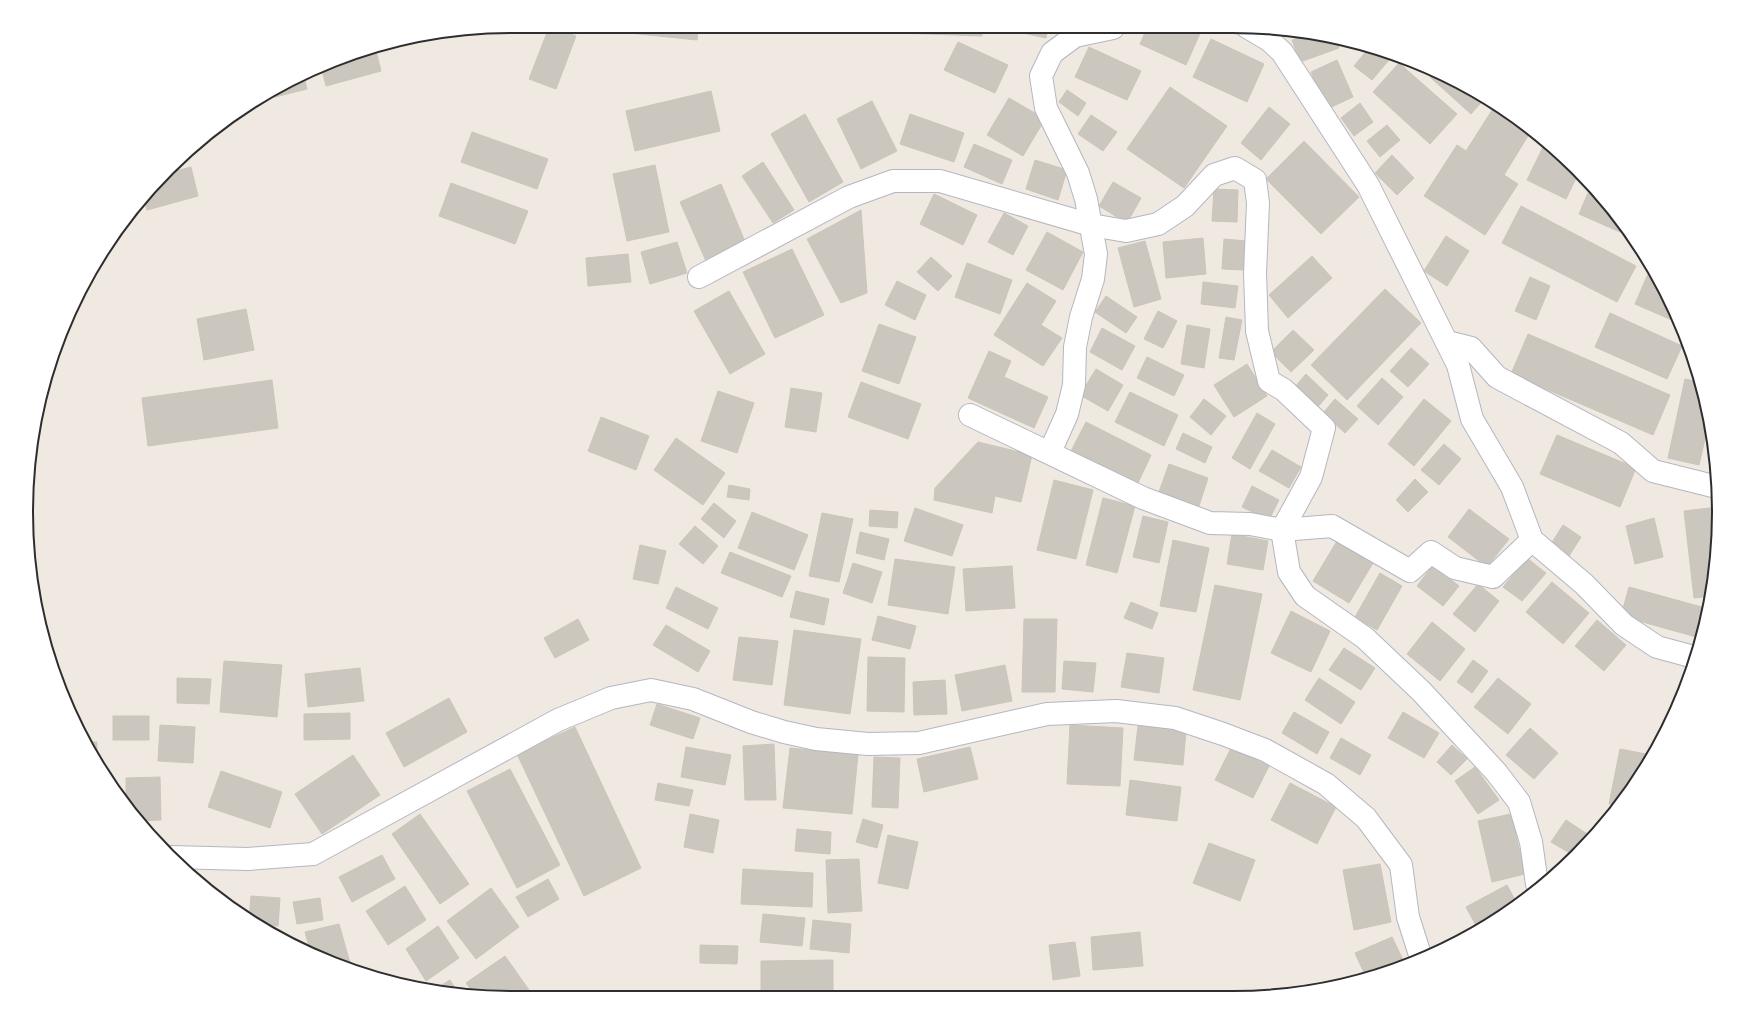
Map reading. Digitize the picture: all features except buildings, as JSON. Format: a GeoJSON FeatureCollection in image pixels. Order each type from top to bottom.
{"type":"FeatureCollection","features":[{"type":"Feature","properties":{"kind":"street"},"geometry":{"type":"LineString","coordinates":[[1050,452],[1067,414],[1074,385],[1075,347],[1081,317],[1093,279],[1096,254],[1086,199],[1078,174],[1046,108],[1041,76],[1052,52],[1074,36],[1089,33]]}},
{"type":"Feature","properties":{"kind":"street"},"geometry":{"type":"LineString","coordinates":[[1258,34],[1269,40],[1282,52],[1368,185],[1458,365],[1472,419],[1512,486],[1532,540],[1584,584],[1624,625],[1657,647],[1690,656]]}},
{"type":"Feature","properties":{"kind":"street"},"geometry":{"type":"LineString","coordinates":[[699,277],[849,196],[893,181],[940,181],[1091,225],[1126,231],[1158,224],[1185,206],[1214,175],[1235,168],[1255,180],[1258,203],[1255,274],[1258,330],[1269,381],[1284,390],[1324,428],[1311,478],[1282,530],[1289,572],[1305,596],[1365,638],[1421,691],[1496,772],[1520,802],[1531,842],[1537,882]]}},
{"type":"Feature","properties":{"kind":"street"},"geometry":{"type":"LineString","coordinates":[[1447,342],[1471,348],[1497,377],[1621,443],[1652,471],[1711,486]]}},
{"type":"Feature","properties":{"kind":"street"},"geometry":{"type":"LineString","coordinates":[[970,415],[1050,452],[1143,498],[1210,523],[1250,524],[1282,530],[1332,526],[1410,571],[1431,552],[1455,568],[1492,577],[1532,540]]}},
{"type":"Feature","properties":{"kind":"street"},"geometry":{"type":"LineString","coordinates":[[180,857],[248,858],[313,854],[439,783],[558,720],[611,698],[651,690],[693,699],[751,722],[784,732],[816,739],[868,744],[919,744],[1047,714],[1116,711],[1175,718],[1224,734],[1265,750],[1326,784],[1366,818],[1401,865],[1408,917],[1420,953]]}}]}
